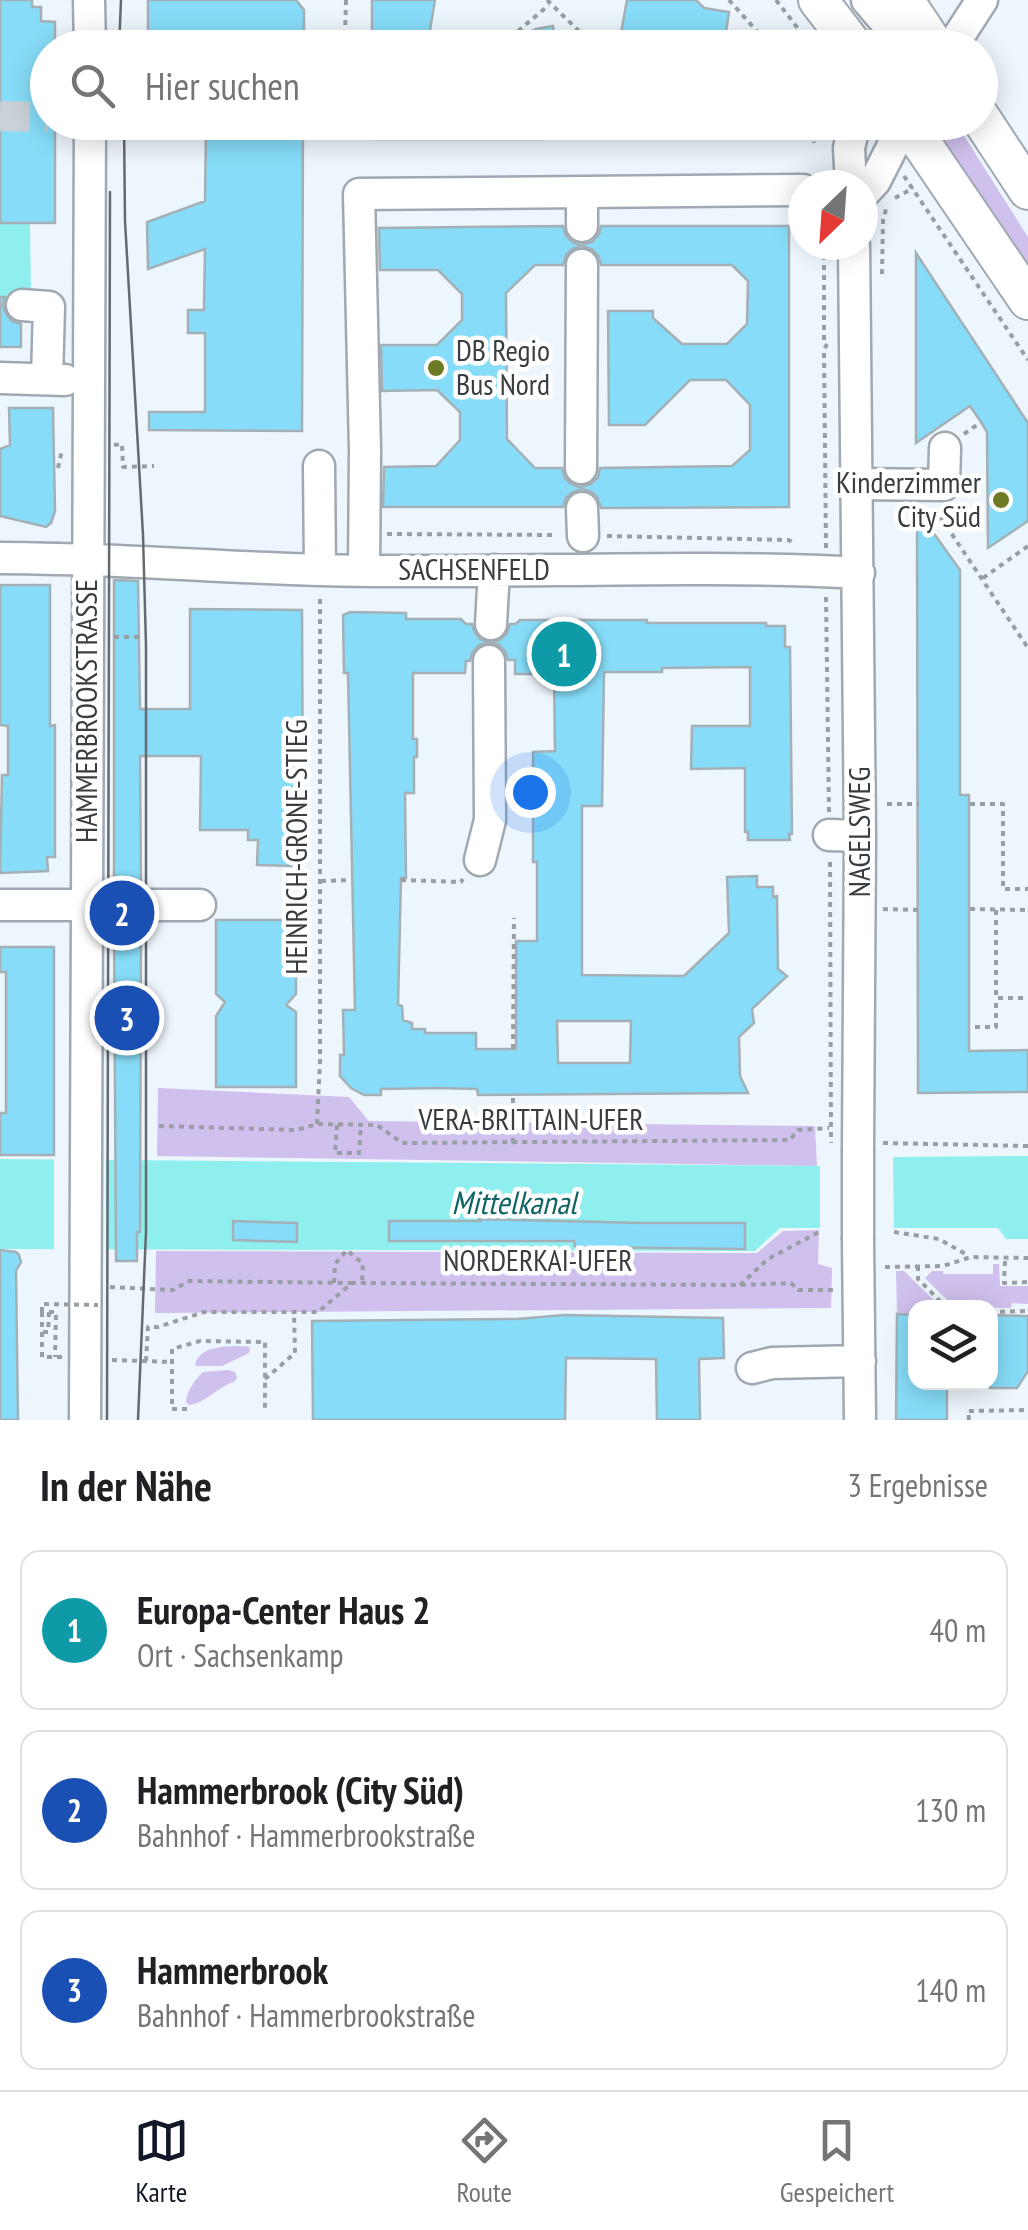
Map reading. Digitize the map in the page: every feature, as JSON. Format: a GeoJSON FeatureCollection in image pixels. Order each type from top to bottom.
{"type":"FeatureCollection","features":[{"type":"Feature","properties":{"kind":"main road"},"geometry":{"type":"LineString","coordinates":[[818,0],[841,30]]}},
{"type":"Feature","properties":{"kind":"main road"},"geometry":{"type":"LineString","coordinates":[[879,2],[914,30]]}},
{"type":"Feature","properties":{"kind":"main road"},"geometry":{"type":"LineString","coordinates":[[907,140],[1028,300]]}},
{"type":"Feature","properties":{"kind":"main road"},"geometry":{"type":"LineString","coordinates":[[1015,150],[1028,190]]}},
{"type":"Feature","properties":{"kind":"street"},"geometry":{"type":"LineString","coordinates":[[89,0],[90,30]]}},
{"type":"Feature","properties":{"kind":"street"},"geometry":{"type":"LineString","coordinates":[[963,30],[982,0]]}},
{"type":"Feature","properties":{"kind":"street"},"geometry":{"type":"LineString","coordinates":[[869,30],[879,2]]}},
{"type":"Feature","properties":{"kind":"street"},"geometry":{"type":"LineString","coordinates":[[879,2],[896,30]]}},
{"type":"Feature","properties":{"kind":"street","name":"HAMMERBROOKSTRASSE"},"geometry":{"type":"LineString","coordinates":[[85,1420],[70,1358],[92,1295],[85,1253],[90,140]]}},
{"type":"Feature","properties":{"kind":"street"},"geometry":{"type":"LineString","coordinates":[[851,170],[852,140]]}},
{"type":"Feature","properties":{"kind":"street"},"geometry":{"type":"LineString","coordinates":[[878,177],[897,140]]}},
{"type":"Feature","properties":{"kind":"street"},"geometry":{"type":"LineString","coordinates":[[364,570],[359,194],[788,190]]}},
{"type":"Feature","properties":{"kind":"street"},"geometry":{"type":"LineString","coordinates":[[582,193],[582,226]]}},
{"type":"Feature","properties":{"kind":"street","name":"NAGELSWEG"},"geometry":{"type":"LineString","coordinates":[[854,260],[859,573],[845,848],[857,1147],[860,1420]]}},
{"type":"Feature","properties":{"kind":"street"},"geometry":{"type":"LineString","coordinates":[[581,468],[582,265]]}},
{"type":"Feature","properties":{"kind":"street"},"geometry":{"type":"LineString","coordinates":[[22,304],[49,306],[47,379]]}},
{"type":"Feature","properties":{"kind":"street"},"geometry":{"type":"LineString","coordinates":[[0,378],[88,381]]}},
{"type":"Feature","properties":{"kind":"street"},"geometry":{"type":"LineString","coordinates":[[857,484],[944,485],[945,448]]}},
{"type":"Feature","properties":{"kind":"street"},"geometry":{"type":"LineString","coordinates":[[319,466],[320,570]]}},
{"type":"Feature","properties":{"kind":"street","name":"SACHSENFELD"},"geometry":{"type":"LineString","coordinates":[[0,558],[88,558],[320,570],[859,573]]}},
{"type":"Feature","properties":{"kind":"street"},"geometry":{"type":"LineString","coordinates":[[491,624],[494,570]]}},
{"type":"Feature","properties":{"kind":"street"},"geometry":{"type":"LineString","coordinates":[[480,860],[490,820],[489,660]]}},
{"type":"Feature","properties":{"kind":"street"},"geometry":{"type":"LineString","coordinates":[[0,905],[200,905]]}},
{"type":"Feature","properties":{"kind":"street"},"geometry":{"type":"LineString","coordinates":[[752,1368],[772,1362],[860,1361]]}},
{"type":"Feature","properties":{"kind":"path"},"geometry":{"type":"LineString","coordinates":[[344,30],[346,0]]}},
{"type":"Feature","properties":{"kind":"path"},"geometry":{"type":"LineString","coordinates":[[729,0],[756,30]]}},
{"type":"Feature","properties":{"kind":"path"},"geometry":{"type":"LineString","coordinates":[[776,0],[799,30]]}},
{"type":"Feature","properties":{"kind":"path"},"geometry":{"type":"LineString","coordinates":[[519,30],[549,2],[578,30]]}},
{"type":"Feature","properties":{"kind":"path"},"geometry":{"type":"LineString","coordinates":[[903,140],[912,189],[1028,360]]}},
{"type":"Feature","properties":{"kind":"path"},"geometry":{"type":"LineString","coordinates":[[882,280],[885,210],[896,197],[922,181]]}},
{"type":"Feature","properties":{"kind":"path"},"geometry":{"type":"LineString","coordinates":[[824,260],[826,571],[845,848],[830,1128],[857,1147],[1028,1146]]}},
{"type":"Feature","properties":{"kind":"path"},"geometry":{"type":"LineString","coordinates":[[824,350],[829,339],[856,322]]}},
{"type":"Feature","properties":{"kind":"path"},"geometry":{"type":"LineString","coordinates":[[107,445],[122,444],[123,467],[154,466]]}},
{"type":"Feature","properties":{"kind":"path"},"geometry":{"type":"LineString","coordinates":[[58,468],[62,446]]}},
{"type":"Feature","properties":{"kind":"path"},"geometry":{"type":"LineString","coordinates":[[918,485],[1028,648]]}},
{"type":"Feature","properties":{"kind":"path"},"geometry":{"type":"LineString","coordinates":[[983,578],[1028,546]]}},
{"type":"Feature","properties":{"kind":"path","name":"HEINRICH-GRONE-STIEG"},"geometry":{"type":"LineString","coordinates":[[317,1124],[320,570]]}},
{"type":"Feature","properties":{"kind":"path"},"geometry":{"type":"LineString","coordinates":[[123,637],[124,629]]}},
{"type":"Feature","properties":{"kind":"path"},"geometry":{"type":"LineString","coordinates":[[114,637],[139,637]]}},
{"type":"Feature","properties":{"kind":"path"},"geometry":{"type":"LineString","coordinates":[[882,804],[919,804]]}},
{"type":"Feature","properties":{"kind":"path"},"geometry":{"type":"LineString","coordinates":[[970,804],[1003,804],[1003,889],[1028,888]]}},
{"type":"Feature","properties":{"kind":"path"},"geometry":{"type":"LineString","coordinates":[[400,880],[460,882],[480,860]]}},
{"type":"Feature","properties":{"kind":"path"},"geometry":{"type":"LineString","coordinates":[[319,881],[351,880]]}},
{"type":"Feature","properties":{"kind":"path"},"geometry":{"type":"LineString","coordinates":[[882,910],[918,910]]}},
{"type":"Feature","properties":{"kind":"path"},"geometry":{"type":"LineString","coordinates":[[970,910],[1028,910]]}},
{"type":"Feature","properties":{"kind":"path"},"geometry":{"type":"LineString","coordinates":[[975,1027],[996,1027],[996,910]]}},
{"type":"Feature","properties":{"kind":"path"},"geometry":{"type":"LineString","coordinates":[[512,1049],[514,918]]}},
{"type":"Feature","properties":{"kind":"path"},"geometry":{"type":"LineString","coordinates":[[996,998],[1028,998]]}},
{"type":"Feature","properties":{"kind":"path"},"geometry":{"type":"LineString","coordinates":[[513,1095],[513,1143]]}},
{"type":"Feature","properties":{"kind":"path","name":"VERA-BRITTAIN-UFER"},"geometry":{"type":"LineString","coordinates":[[161,1126],[297,1130],[317,1124],[376,1125],[402,1143],[790,1140],[798,1130],[830,1128]]}},
{"type":"Feature","properties":{"kind":"path"},"geometry":{"type":"LineString","coordinates":[[338,1124],[336,1153],[359,1154],[361,1124]]}},
{"type":"Feature","properties":{"kind":"path"},"geometry":{"type":"LineString","coordinates":[[740,1285],[768,1258],[818,1232]]}},
{"type":"Feature","properties":{"kind":"path"},"geometry":{"type":"LineString","coordinates":[[894,1232],[939,1239],[970,1257]]}},
{"type":"Feature","properties":{"kind":"path"},"geometry":{"type":"LineString","coordinates":[[334,1283],[334,1264],[347,1250],[363,1264],[362,1283]]}},
{"type":"Feature","properties":{"kind":"path"},"geometry":{"type":"LineString","coordinates":[[884,1267],[943,1266],[970,1257],[1028,1258]]}},
{"type":"Feature","properties":{"kind":"path"},"geometry":{"type":"LineString","coordinates":[[1005,1259],[1004,1282],[1028,1282]]}},
{"type":"Feature","properties":{"kind":"path"},"geometry":{"type":"LineString","coordinates":[[918,1266],[918,1279],[939,1300]]}},
{"type":"Feature","properties":{"kind":"path","name":"NORDERKAI-UFER"},"geometry":{"type":"LineString","coordinates":[[42,1332],[42,1304],[92,1295],[173,1290],[189,1281],[740,1285],[769,1282],[791,1283],[798,1290],[834,1290]]}},
{"type":"Feature","properties":{"kind":"path"},"geometry":{"type":"LineString","coordinates":[[146,1361],[148,1327],[204,1312],[318,1312],[352,1283]]}},
{"type":"Feature","properties":{"kind":"path"},"geometry":{"type":"LineString","coordinates":[[998,1312],[1028,1311]]}},
{"type":"Feature","properties":{"kind":"path"},"geometry":{"type":"LineString","coordinates":[[42,1352],[42,1332],[48,1332],[49,1312],[56,1312],[70,1358],[172,1362]]}},
{"type":"Feature","properties":{"kind":"path"},"geometry":{"type":"LineString","coordinates":[[264,1379],[294,1353],[294,1312]]}},
{"type":"Feature","properties":{"kind":"path"},"geometry":{"type":"LineString","coordinates":[[187,1409],[172,1409],[172,1350],[200,1341],[264,1342],[265,1408]]}},
{"type":"Feature","properties":{"kind":"path"},"geometry":{"type":"LineString","coordinates":[[969,1420],[968,1411],[1028,1410]]}},
{"type":"Feature","properties":{"kind":"shaded area"},"geometry":{"type":"Polygon","coordinates":[[[939,140],[967,140],[1028,237],[1028,273],[939,140]]]}},
{"type":"Feature","properties":{"kind":"shaded area"},"geometry":{"type":"Polygon","coordinates":[[[158,1088],[349,1097],[369,1121],[815,1126],[817,1166],[157,1156],[158,1088]]]}},
{"type":"Feature","properties":{"kind":"shaded area"},"geometry":{"type":"Polygon","coordinates":[[[819,1230],[818,1264],[832,1268],[831,1308],[155,1313],[156,1251],[757,1253],[783,1231],[819,1230]]]}},
{"type":"Feature","properties":{"kind":"shaded area"},"geometry":{"type":"Polygon","coordinates":[[[993,1264],[999,1264],[1000,1286],[1028,1286],[1028,1304],[998,1308],[998,1300],[947,1300],[925,1278],[932,1271],[993,1274],[993,1264]]]}},
{"type":"Feature","properties":{"kind":"shaded area"},"geometry":{"type":"Polygon","coordinates":[[[896,1271],[904,1271],[934,1300],[908,1300],[908,1315],[897,1314],[896,1271]]]}},
{"type":"Feature","properties":{"kind":"shaded area"},"geometry":{"type":"Polygon","coordinates":[[[246,1346],[249,1353],[222,1366],[195,1364],[209,1350],[246,1346]]]}},
{"type":"Feature","properties":{"kind":"shaded area"},"geometry":{"type":"Polygon","coordinates":[[[203,1372],[235,1372],[234,1382],[195,1404],[186,1402],[203,1372]]]}},
{"type":"Feature","properties":{"kind":"water"},"geometry":{"type":"Polygon","coordinates":[[[0,223],[30,223],[31,297],[0,297],[0,223]]]}},
{"type":"Feature","properties":{"kind":"water","name":"Mittelkanal"},"geometry":{"type":"Polygon","coordinates":[[[1028,1156],[1028,1239],[1006,1239],[998,1228],[780,1228],[755,1251],[0,1249],[0,1159],[817,1166],[896,1157],[1028,1156]]]}},
{"type":"Feature","properties":{"kind":"pier"},"geometry":{"type":"Polygon","coordinates":[[[893,1152],[894,1232],[820,1233],[820,1160],[893,1152]]]}},
{"type":"Feature","properties":{"kind":"pier"},"geometry":{"type":"Polygon","coordinates":[[[54,1156],[106,1156],[106,1253],[54,1253],[54,1156]]]}},
{"type":"Feature","properties":{"kind":"building"},"geometry":{"type":"Polygon","coordinates":[[[0,0],[32,0],[32,7],[41,7],[41,21],[55,22],[55,30],[30,30],[30,140],[55,140],[55,223],[0,223],[0,0]]]}},
{"type":"Feature","properties":{"kind":"building"},"geometry":{"type":"Polygon","coordinates":[[[148,0],[296,0],[304,10],[304,30],[148,30],[148,0]]]}},
{"type":"Feature","properties":{"kind":"building"},"geometry":{"type":"Polygon","coordinates":[[[372,0],[435,0],[430,30],[372,30],[372,0]]]}},
{"type":"Feature","properties":{"kind":"building"},"geometry":{"type":"Polygon","coordinates":[[[627,0],[696,0],[704,8],[729,12],[726,30],[622,30],[627,0]]]}},
{"type":"Feature","properties":{"kind":"building"},"geometry":{"type":"Polygon","coordinates":[[[206,140],[303,140],[302,431],[149,430],[149,412],[205,412],[205,333],[188,333],[188,310],[204,310],[205,249],[148,269],[147,222],[205,201],[206,140]]]}},
{"type":"Feature","properties":{"kind":"building"},"geometry":{"type":"Polygon","coordinates":[[[563,226],[566,236],[581,245],[592,242],[601,226],[788,226],[789,507],[601,508],[592,492],[582,489],[571,493],[563,507],[383,507],[384,467],[436,466],[460,440],[460,412],[437,390],[382,391],[381,345],[437,345],[462,320],[462,294],[438,270],[380,270],[379,228],[563,226]],[[572,249],[563,265],[535,265],[506,293],[507,439],[535,468],[562,468],[565,478],[580,487],[591,484],[600,468],[732,466],[750,450],[750,405],[726,380],[690,380],[645,425],[609,425],[608,311],[653,311],[653,318],[682,344],[727,344],[747,324],[748,281],[732,265],[601,265],[592,249],[572,249]]]}},
{"type":"Feature","properties":{"kind":"building"},"geometry":{"type":"Polygon","coordinates":[[[916,253],[1028,423],[1028,521],[988,548],[987,432],[981,422],[970,406],[916,443],[916,253]]]}},
{"type":"Feature","properties":{"kind":"building"},"geometry":{"type":"Polygon","coordinates":[[[0,297],[5,297],[6,314],[21,324],[21,347],[0,347],[0,297]]]}},
{"type":"Feature","properties":{"kind":"building"},"geometry":{"type":"Polygon","coordinates":[[[9,408],[53,408],[55,511],[46,527],[0,516],[0,449],[10,445],[9,408]]]}},
{"type":"Feature","properties":{"kind":"building"},"geometry":{"type":"Polygon","coordinates":[[[917,510],[960,570],[960,795],[969,795],[969,1051],[1028,1050],[1028,1092],[918,1093],[917,510]]]}},
{"type":"Feature","properties":{"kind":"building"},"geometry":{"type":"Polygon","coordinates":[[[114,580],[138,581],[140,709],[190,709],[190,609],[302,610],[303,841],[292,841],[292,866],[257,865],[258,840],[248,840],[248,830],[200,830],[201,756],[140,756],[141,886],[114,886],[114,580]]]}},
{"type":"Feature","properties":{"kind":"building"},"geometry":{"type":"Polygon","coordinates":[[[0,585],[50,585],[55,857],[47,857],[48,871],[0,873],[2,775],[8,775],[8,726],[0,725],[0,585]]]}},
{"type":"Feature","properties":{"kind":"building"},"geometry":{"type":"Polygon","coordinates":[[[406,613],[406,619],[461,619],[472,624],[480,639],[489,642],[472,653],[470,661],[466,661],[465,673],[413,673],[413,739],[417,739],[417,757],[414,793],[405,793],[406,878],[401,878],[398,1005],[402,1006],[403,1020],[412,1023],[412,1029],[425,1029],[425,1033],[476,1033],[476,1049],[516,1049],[516,941],[537,941],[533,752],[555,751],[554,674],[515,674],[515,660],[508,660],[499,645],[491,643],[500,640],[510,624],[520,620],[785,626],[785,647],[790,647],[790,840],[748,840],[745,768],[691,769],[692,726],[750,726],[750,667],[604,672],[602,806],[582,806],[582,975],[684,976],[729,933],[727,877],[757,876],[757,887],[773,887],[773,897],[777,896],[778,969],[787,976],[752,1009],[754,1023],[739,1037],[740,1076],[748,1093],[478,1095],[477,1089],[439,1088],[381,1089],[381,1095],[364,1095],[340,1076],[340,1055],[344,1055],[343,1010],[355,1010],[348,673],[344,673],[343,615],[406,613]],[[557,1021],[558,1063],[630,1063],[631,1021],[557,1021]]]}},
{"type":"Feature","properties":{"kind":"building"},"geometry":{"type":"Polygon","coordinates":[[[216,920],[296,920],[296,994],[286,1005],[296,1012],[296,1087],[216,1087],[216,1016],[225,1002],[216,994],[216,920]]]}},
{"type":"Feature","properties":{"kind":"building"},"geometry":{"type":"Polygon","coordinates":[[[114,924],[141,924],[137,1261],[116,1261],[114,924]]]}},
{"type":"Feature","properties":{"kind":"building"},"geometry":{"type":"Polygon","coordinates":[[[0,947],[54,947],[54,1155],[0,1155],[0,1113],[6,1113],[6,972],[0,972],[0,947]]]}},
{"type":"Feature","properties":{"kind":"building"},"geometry":{"type":"Polygon","coordinates":[[[233,1221],[297,1223],[297,1242],[233,1240],[233,1221]]]}},
{"type":"Feature","properties":{"kind":"building"},"geometry":{"type":"Polygon","coordinates":[[[389,1221],[745,1223],[745,1249],[575,1247],[574,1241],[389,1241],[389,1221]]]}},
{"type":"Feature","properties":{"kind":"building"},"geometry":{"type":"Polygon","coordinates":[[[0,1250],[16,1252],[21,1262],[16,1271],[18,1420],[0,1420],[0,1250]]]}},
{"type":"Feature","properties":{"kind":"building"},"geometry":{"type":"Polygon","coordinates":[[[897,1314],[908,1315],[908,1390],[947,1390],[947,1420],[896,1420],[897,1314]]]}},
{"type":"Feature","properties":{"kind":"building"},"geometry":{"type":"Polygon","coordinates":[[[564,1315],[723,1318],[724,1358],[699,1359],[700,1420],[657,1420],[656,1359],[566,1358],[565,1420],[313,1420],[312,1321],[564,1315]]]}},
{"type":"Feature","properties":{"kind":"building"},"geometry":{"type":"Polygon","coordinates":[[[998,1315],[1028,1316],[1028,1371],[1017,1388],[998,1388],[998,1315]]]}},
{"type":"Feature","properties":{"kind":"tunnel"},"geometry":{"type":"LineString","coordinates":[[0,116],[30,117]]}},
{"type":"Feature","properties":{"kind":"tram line"},"geometry":{"type":"LineString","coordinates":[[120,30],[121,0]]}},
{"type":"Feature","properties":{"kind":"tram line"},"geometry":{"type":"LineString","coordinates":[[124,140],[146,646],[146,1232],[138,1420]]}},
{"type":"Feature","properties":{"kind":"tram line"},"geometry":{"type":"LineString","coordinates":[[107,1420],[110,192]]}},
{"type":"Feature","properties":{"kind":"place","name":"DB Regio Bus Nord"},"geometry":{"type":"Point","coordinates":[436,368]}},
{"type":"Feature","properties":{"kind":"place","name":"Kinderzimmer City Süd"},"geometry":{"type":"Point","coordinates":[1001,500]}},
{"type":"Feature","properties":{"kind":"place","name":"Europa-Center Haus 2"},"geometry":{"type":"Point","coordinates":[564,654]}},
{"type":"Feature","properties":{"kind":"place","name":"Hammerbrook (City Süd)"},"geometry":{"type":"Point","coordinates":[122,913]}},
{"type":"Feature","properties":{"kind":"place","name":"Hammerbrook"},"geometry":{"type":"Point","coordinates":[127,1018]}}]}
